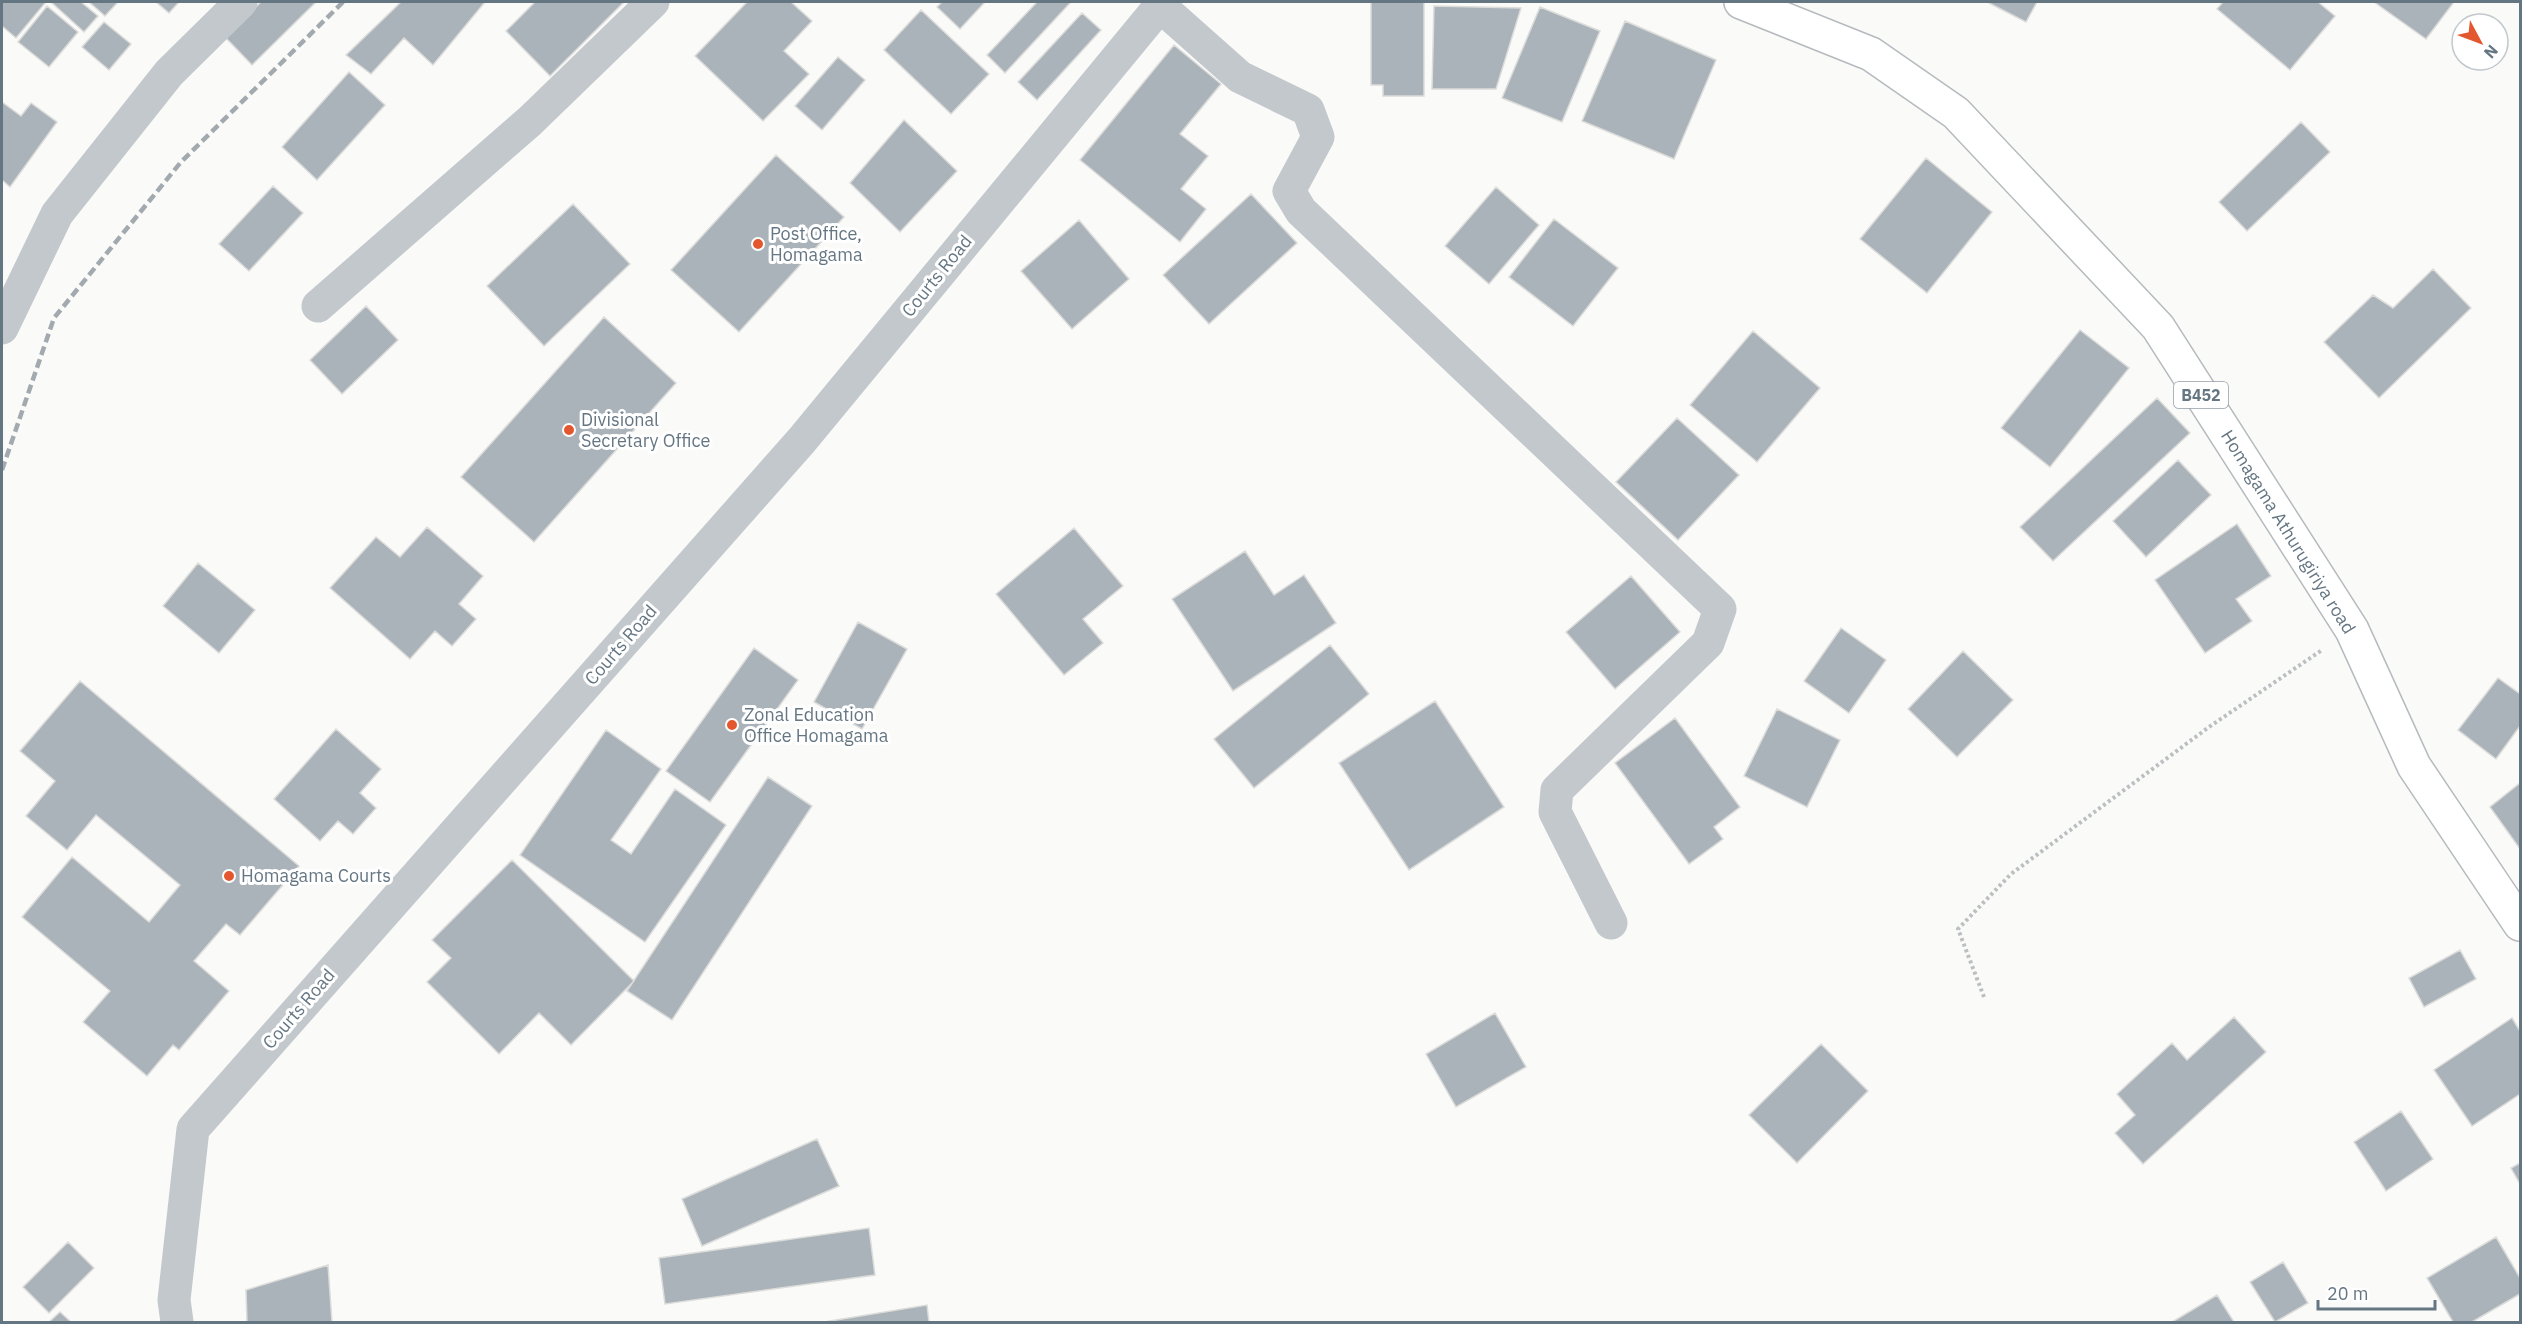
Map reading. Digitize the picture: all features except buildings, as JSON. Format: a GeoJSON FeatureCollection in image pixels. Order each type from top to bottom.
{"type":"FeatureCollection","features":[{"type":"Feature","properties":{"kind":"main road","name":"Homagama Athurugiriya road"},"geometry":{"type":"LineString","coordinates":[[1740,2],[1871,54],[1956,113],[2158,327],[2352,630],[2414,766],[2520,924]]}},
{"type":"Feature","properties":{"kind":"street"},"geometry":{"type":"LineString","coordinates":[[2,328],[57,214],[170,73],[241,2]]}},
{"type":"Feature","properties":{"kind":"street"},"geometry":{"type":"LineString","coordinates":[[318,306],[530,121],[653,2]]}},
{"type":"Feature","properties":{"kind":"street"},"geometry":{"type":"LineString","coordinates":[[1160,4],[1240,77],[1308,110],[1318,137],[1289,191],[1301,211],[1720,609],[1708,643],[1557,790],[1555,812],[1611,923]]}},
{"type":"Feature","properties":{"kind":"street","name":"Courts Road"},"geometry":{"type":"LineString","coordinates":[[169,1315],[193,1129],[802,440],[1160,4]]}},
{"type":"Feature","properties":{"kind":"path"},"geometry":{"type":"LineString","coordinates":[[1984,997],[1959,929],[2011,874],[2209,727],[2352,630]]}},
{"type":"Feature","properties":{"kind":"railway"},"geometry":{"type":"LineString","coordinates":[[2,470],[54,318],[181,162],[343,2]]}},
{"type":"Feature","properties":{"kind":"place","name":"Post Office, Homagama"},"geometry":{"type":"Point","coordinates":[758,244]}},
{"type":"Feature","properties":{"kind":"place","name":"Divisional Secretary Office"},"geometry":{"type":"Point","coordinates":[569,430]}},
{"type":"Feature","properties":{"kind":"place","name":"Zonal Education Office Homagama"},"geometry":{"type":"Point","coordinates":[732,725]}},
{"type":"Feature","properties":{"kind":"place","name":"Homagama Courts"},"geometry":{"type":"Point","coordinates":[229,876]}}]}
